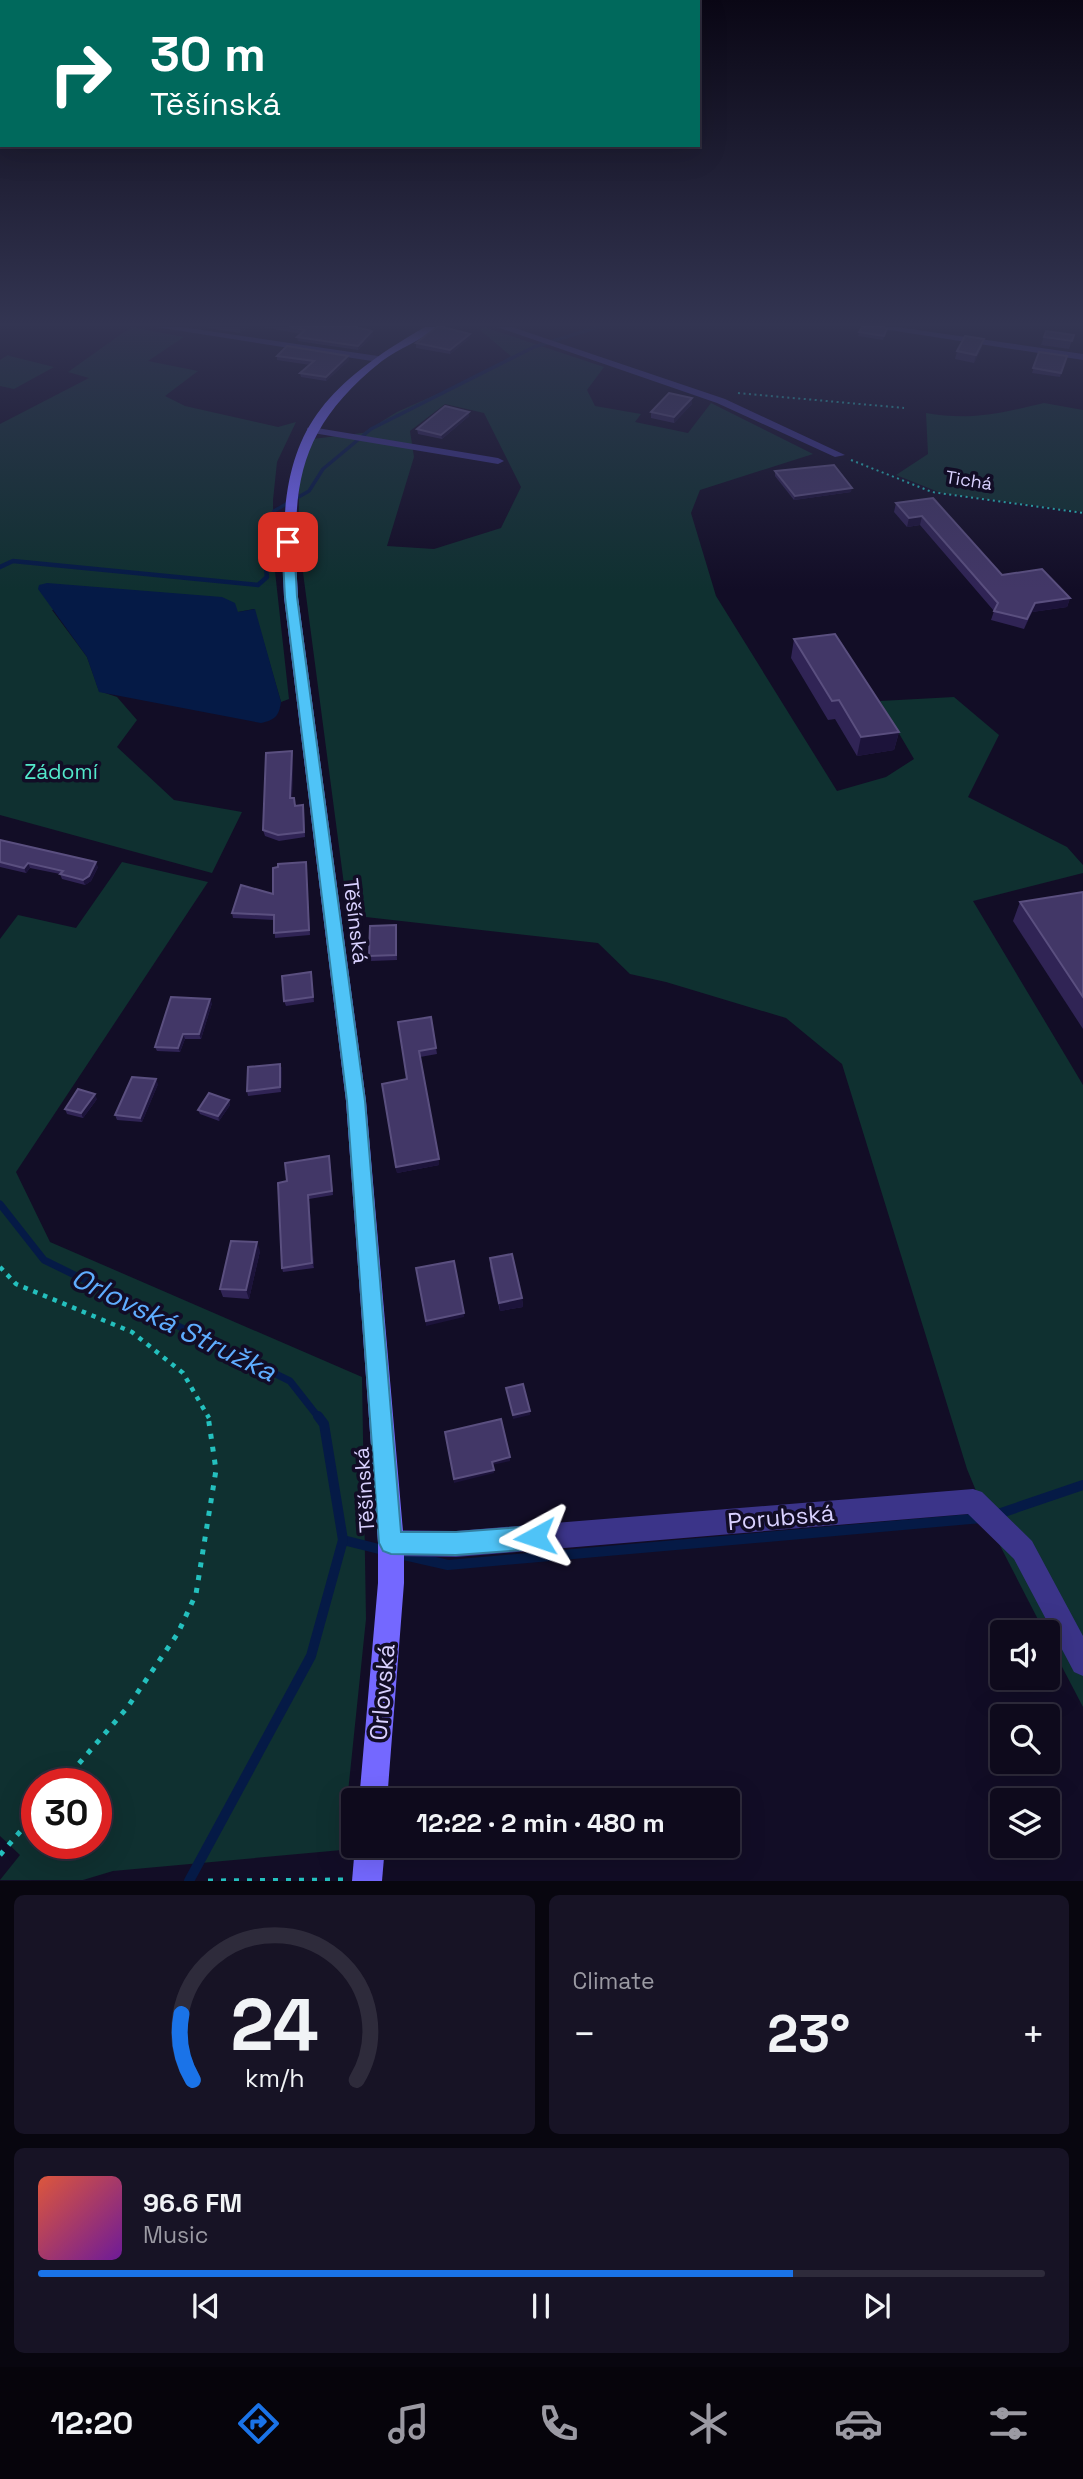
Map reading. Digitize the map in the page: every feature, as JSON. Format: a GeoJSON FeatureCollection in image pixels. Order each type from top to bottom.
{"type":"FeatureCollection","features":[{"type":"Feature","properties":{"kind":"main road","name":"Těšínská"},"geometry":{"type":"LineString","coordinates":[[323,415],[311,430],[297,459],[291,487],[291,597],[356,1101],[391,1543],[391,1583]]}},
{"type":"Feature","properties":{"kind":"main road","name":"Orlovská"},"geometry":{"type":"LineString","coordinates":[[374,1788],[391,1583]]}},
{"type":"Feature","properties":{"kind":"main road"},"geometry":{"type":"LineString","coordinates":[[367,1880],[369,1858]]}},
{"type":"Feature","properties":{"kind":"street"},"geometry":{"type":"LineString","coordinates":[[749,415],[839,455]]}},
{"type":"Feature","properties":{"kind":"street"},"geometry":{"type":"LineString","coordinates":[[311,430],[498,461]]}},
{"type":"Feature","properties":{"kind":"street","name":"Porubská"},"geometry":{"type":"LineString","coordinates":[[391,1543],[456,1544],[973,1501],[1023,1549],[1083,1663]]}},
{"type":"Feature","properties":{"kind":"path","name":"Tichá"},"geometry":{"type":"LineString","coordinates":[[839,455],[932,492],[1083,513]]}},
{"type":"Feature","properties":{"kind":"path"},"geometry":{"type":"LineString","coordinates":[[0,1268],[16,1284],[132,1332],[183,1373],[210,1420],[212,1433],[216,1470],[196,1594],[178,1633],[127,1708],[75,1768]]}},
{"type":"Feature","properties":{"kind":"path"},"geometry":{"type":"LineString","coordinates":[[0,1855],[21,1831]]}},
{"type":"Feature","properties":{"kind":"path"},"geometry":{"type":"LineString","coordinates":[[211,1880],[367,1880]]}},
{"type":"Feature","properties":{"kind":"green space","name":"Zádomí"},"geometry":{"type":"Polygon","coordinates":[[[18,415],[224,415],[278,427],[296,422],[277,462],[273,500],[273,553],[289,699],[281,702],[254,609],[238,612],[52,610],[87,657],[99,691],[117,697],[137,720],[117,747],[174,800],[242,812],[212,873],[0,815],[0,424],[18,415]]]}},
{"type":"Feature","properties":{"kind":"green space"},"geometry":{"type":"Polygon","coordinates":[[[392,415],[431,415],[410,431],[414,457],[387,546],[434,549],[501,528],[521,487],[485,415],[640,415],[635,422],[688,433],[702,415],[735,415],[813,454],[700,490],[691,513],[716,596],[837,791],[886,777],[914,759],[880,701],[954,697],[999,735],[968,797],[1067,847],[1083,865],[1083,873],[973,901],[1083,1085],[1083,1707],[1060,1663],[1060,1620],[1038,1620],[993,1532],[967,1469],[842,1064],[786,1018],[630,974],[598,943],[348,915],[299,542],[299,481],[312,439],[363,433],[392,415]]]}},
{"type":"Feature","properties":{"kind":"green space"},"geometry":{"type":"Polygon","coordinates":[[[926,415],[1083,415],[1083,512],[941,493],[896,475],[928,454],[926,415]]]}},
{"type":"Feature","properties":{"kind":"green space"},"geometry":{"type":"Polygon","coordinates":[[[122,862],[208,882],[16,1172],[50,1242],[362,1377],[366,1619],[348,1788],[341,1788],[341,1850],[113,1871],[83,1880],[0,1880],[20,1855],[0,1836],[0,939],[18,915],[76,928],[122,862]]]}},
{"type":"Feature","properties":{"kind":"water"},"geometry":{"type":"Polygon","coordinates":[[[47,583],[222,597],[235,603],[238,612],[255,609],[281,702],[279,711],[273,719],[261,723],[99,692],[87,657],[38,589],[39,585],[47,583]]]}},
{"type":"Feature","properties":{"kind":"building"},"geometry":{"type":"Polygon","coordinates":[[[434,415],[466,415],[441,435],[417,429],[434,415]]]}},
{"type":"Feature","properties":{"kind":"building"},"geometry":{"type":"Polygon","coordinates":[[[834,465],[852,488],[795,496],[775,471],[834,465]]]}},
{"type":"Feature","properties":{"kind":"building"},"geometry":{"type":"Polygon","coordinates":[[[933,498],[1002,575],[1042,569],[1070,598],[1035,603],[1027,619],[994,611],[998,603],[922,516],[909,518],[896,503],[933,498]]]}},
{"type":"Feature","properties":{"kind":"building"},"geometry":{"type":"Polygon","coordinates":[[[835,634],[899,732],[861,737],[839,700],[832,701],[794,639],[835,634]]]}},
{"type":"Feature","properties":{"kind":"building"},"geometry":{"type":"Polygon","coordinates":[[[292,751],[290,798],[294,798],[295,806],[303,805],[304,832],[278,835],[263,830],[266,753],[292,751]]]}},
{"type":"Feature","properties":{"kind":"building"},"geometry":{"type":"Polygon","coordinates":[[[0,840],[96,862],[89,876],[83,880],[60,874],[63,871],[28,863],[24,868],[0,862],[0,840]]]}},
{"type":"Feature","properties":{"kind":"building"},"geometry":{"type":"Polygon","coordinates":[[[306,862],[309,930],[274,933],[274,915],[232,913],[241,885],[273,894],[273,868],[278,867],[278,864],[306,862]]]}},
{"type":"Feature","properties":{"kind":"building"},"geometry":{"type":"Polygon","coordinates":[[[1083,892],[1083,997],[1020,902],[1083,892]]]}},
{"type":"Feature","properties":{"kind":"building"},"geometry":{"type":"Polygon","coordinates":[[[396,925],[396,955],[369,956],[370,926],[396,925]]]}},
{"type":"Feature","properties":{"kind":"building"},"geometry":{"type":"Polygon","coordinates":[[[311,972],[313,997],[284,1001],[282,976],[311,972]]]}},
{"type":"Feature","properties":{"kind":"building"},"geometry":{"type":"Polygon","coordinates":[[[171,997],[210,999],[199,1034],[183,1034],[178,1048],[155,1047],[171,997]]]}},
{"type":"Feature","properties":{"kind":"building"},"geometry":{"type":"Polygon","coordinates":[[[431,1017],[436,1048],[419,1051],[439,1159],[396,1167],[382,1084],[407,1079],[398,1022],[431,1017]]]}},
{"type":"Feature","properties":{"kind":"building"},"geometry":{"type":"Polygon","coordinates":[[[280,1064],[280,1087],[247,1091],[248,1067],[280,1064]]]}},
{"type":"Feature","properties":{"kind":"building"},"geometry":{"type":"Polygon","coordinates":[[[132,1077],[156,1079],[140,1118],[115,1115],[132,1077]]]}},
{"type":"Feature","properties":{"kind":"building"},"geometry":{"type":"Polygon","coordinates":[[[78,1089],[95,1094],[81,1113],[65,1109],[78,1089]]]}},
{"type":"Feature","properties":{"kind":"building"},"geometry":{"type":"Polygon","coordinates":[[[209,1093],[229,1100],[218,1116],[198,1110],[209,1093]]]}},
{"type":"Feature","properties":{"kind":"building"},"geometry":{"type":"Polygon","coordinates":[[[329,1156],[332,1191],[308,1195],[312,1263],[282,1268],[278,1183],[287,1181],[285,1163],[329,1156]]]}},
{"type":"Feature","properties":{"kind":"building"},"geometry":{"type":"Polygon","coordinates":[[[231,1241],[257,1242],[246,1290],[220,1289],[231,1241]]]}},
{"type":"Feature","properties":{"kind":"building"},"geometry":{"type":"Polygon","coordinates":[[[512,1254],[522,1298],[499,1303],[490,1258],[512,1254]]]}},
{"type":"Feature","properties":{"kind":"building"},"geometry":{"type":"Polygon","coordinates":[[[454,1261],[464,1313],[426,1321],[416,1268],[454,1261]]]}},
{"type":"Feature","properties":{"kind":"building"},"geometry":{"type":"Polygon","coordinates":[[[523,1384],[530,1411],[513,1415],[506,1388],[523,1384]]]}},
{"type":"Feature","properties":{"kind":"building"},"geometry":{"type":"Polygon","coordinates":[[[501,1419],[510,1457],[492,1462],[494,1470],[454,1479],[445,1432],[501,1419]]]}},
{"type":"Feature","properties":{"kind":"waterway"},"geometry":{"type":"LineString","coordinates":[[272,515],[274,511],[309,491],[323,469],[371,429],[399,415]]}},
{"type":"Feature","properties":{"kind":"waterway"},"geometry":{"type":"LineString","coordinates":[[0,567],[13,561],[258,585],[267,577],[262,534],[272,515]]}},
{"type":"Feature","properties":{"kind":"waterway","name":"Orlovská Stružka"},"geometry":{"type":"LineString","coordinates":[[0,1204],[44,1260],[290,1381],[319,1418]]}},
{"type":"Feature","properties":{"kind":"waterway","name":"Orlovská Stružka"},"geometry":{"type":"LineString","coordinates":[[318,1416],[324,1424],[343,1540]]}},
{"type":"Feature","properties":{"kind":"waterway"},"geometry":{"type":"LineString","coordinates":[[995,1515],[1083,1485]]}},
{"type":"Feature","properties":{"kind":"waterway"},"geometry":{"type":"LineString","coordinates":[[404,1555],[448,1565],[982,1518]]}},
{"type":"Feature","properties":{"kind":"waterway","name":"Orlovská Stružka"},"geometry":{"type":"LineString","coordinates":[[189,1881],[311,1656],[343,1540]]}},
{"type":"Feature","properties":{"kind":"waterway"},"geometry":{"type":"LineString","coordinates":[[343,1540],[383,1550]]}},
{"type":"Feature","properties":{"kind":"route"},"geometry":{"type":"LineString","coordinates":[[288,542],[291,597],[356,1101],[391,1543],[456,1544],[535,1537]]}}]}
